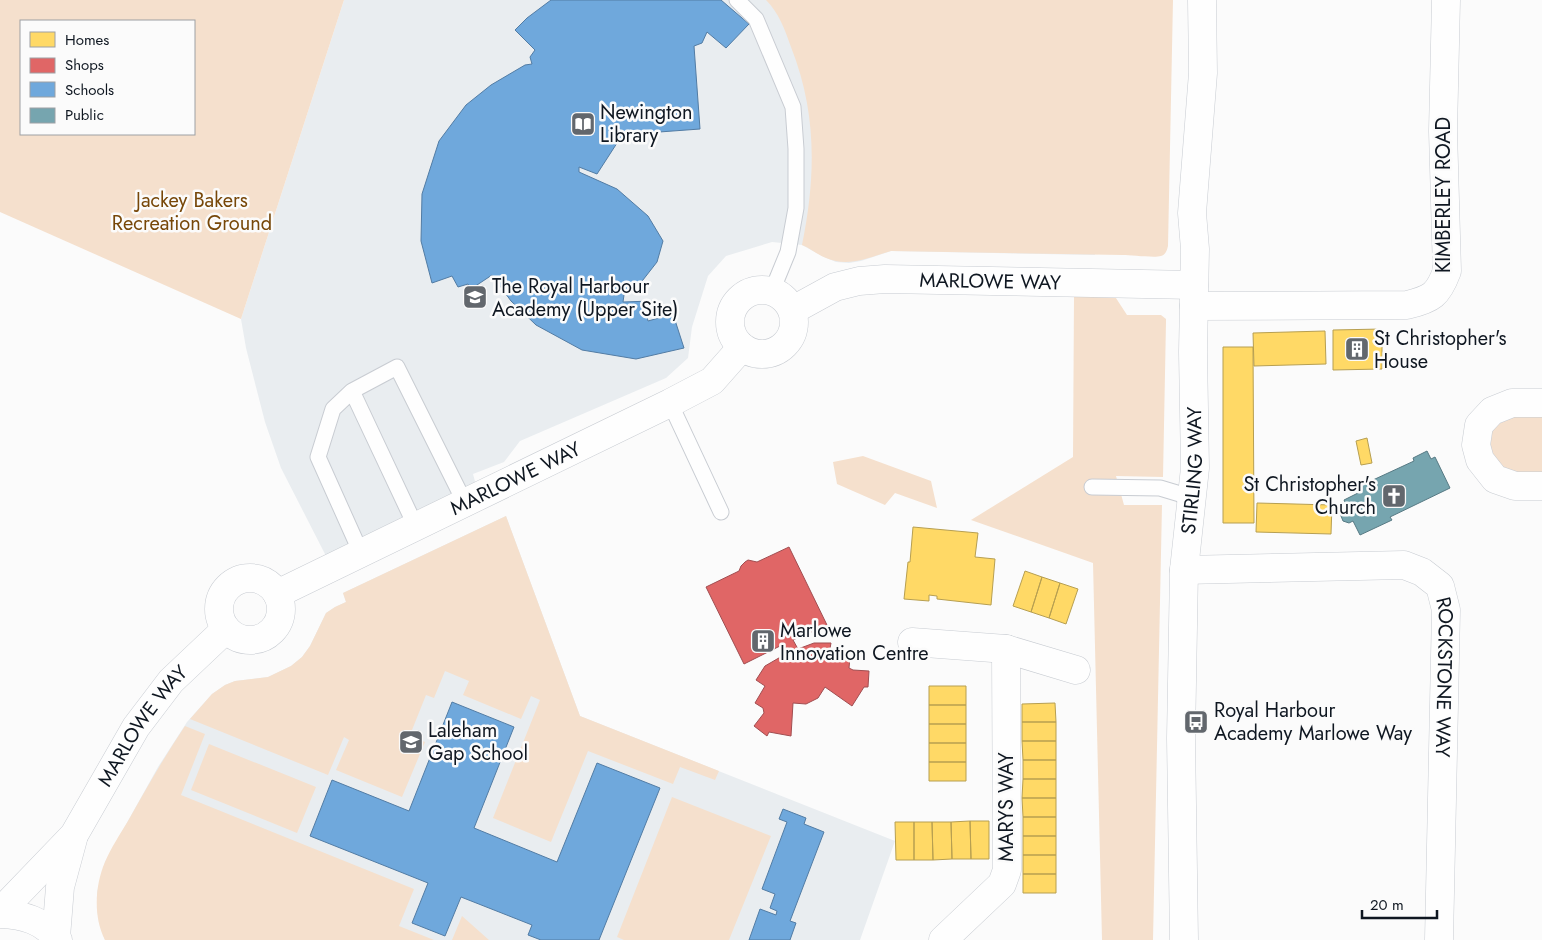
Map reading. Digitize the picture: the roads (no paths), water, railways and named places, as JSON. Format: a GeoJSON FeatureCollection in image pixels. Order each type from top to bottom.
{"type":"FeatureCollection","features":[{"type":"Feature","properties":{"kind":"street","name":"STIRLING WAY"},"geometry":{"type":"LineString","coordinates":[[1184,940],[1181,738],[1184,570],[1194,468],[1195,249],[1192,213],[1202,73],[1202,0]]}},
{"type":"Feature","properties":{"kind":"street","name":"KIMBERLEY ROAD"},"geometry":{"type":"LineString","coordinates":[[1194,296],[1407,305],[1426,301],[1441,287],[1447,271],[1443,131],[1446,0]]}},
{"type":"Feature","properties":{"kind":"street","name":"MARLOWE WAY"},"geometry":{"type":"LineString","coordinates":[[793,310],[835,287],[859,281],[885,279],[1194,296]]}},
{"type":"Feature","properties":{"kind":"street"},"geometry":{"type":"LineString","coordinates":[[772,291],[781,295],[793,310],[794,331],[789,341],[772,353],[751,352],[734,339],[731,328],[731,317],[734,307],[741,298],[750,292],[772,291]]}},
{"type":"Feature","properties":{"kind":"street","name":"MARLOWE WAY"},"geometry":{"type":"LineString","coordinates":[[277,594],[712,381],[742,347]]}},
{"type":"Feature","properties":{"kind":"street"},"geometry":{"type":"LineString","coordinates":[[1542,403],[1512,403],[1492,410],[1479,425],[1476,445],[1480,460],[1495,479],[1516,486],[1542,486]]}},
{"type":"Feature","properties":{"kind":"street","name":"ROCKSTONE WAY"},"geometry":{"type":"LineString","coordinates":[[1184,570],[1404,565],[1422,572],[1440,586],[1446,610],[1439,940]]}},
{"type":"Feature","properties":{"kind":"street"},"geometry":{"type":"LineString","coordinates":[[242,579],[262,580],[277,594],[281,603],[281,614],[278,623],[272,631],[254,640],[244,640],[234,636],[226,629],[220,616],[220,600],[224,591],[232,583],[242,579]]}},
{"type":"Feature","properties":{"kind":"street","name":"MARLOWE WAY"},"geometry":{"type":"LineString","coordinates":[[0,913],[74,835],[136,727],[171,681],[226,629]]}},
{"type":"Feature","properties":{"kind":"street"},"geometry":{"type":"LineString","coordinates":[[912,642],[1006,649],[1076,670]]}},
{"type":"Feature","properties":{"kind":"street","name":"MARYS WAY"},"geometry":{"type":"LineString","coordinates":[[944,940],[1002,884],[1007,870],[1006,649]]}},
{"type":"Feature","properties":{"kind":"street","name":"MARLOWE WAY"},"geometry":{"type":"LineString","coordinates":[[57,938],[60,886],[74,835]]}},
{"type":"Feature","properties":{"kind":"street"},"geometry":{"type":"LineString","coordinates":[[0,913],[20,915],[40,923],[57,938]]}},
{"type":"Feature","properties":{"kind":"lane"},"geometry":{"type":"LineString","coordinates":[[737,0],[756,19],[793,107],[796,149],[796,208],[788,252],[772,291]]}},
{"type":"Feature","properties":{"kind":"lane"},"geometry":{"type":"LineString","coordinates":[[361,553],[318,457],[333,409],[352,391],[397,367],[465,503]]}},
{"type":"Feature","properties":{"kind":"lane"},"geometry":{"type":"LineString","coordinates":[[352,391],[416,526]]}},
{"type":"Feature","properties":{"kind":"lane"},"geometry":{"type":"LineString","coordinates":[[670,403],[720,512]]}},
{"type":"Feature","properties":{"kind":"lane"},"geometry":{"type":"LineString","coordinates":[[1092,487],[1160,488],[1180,494],[1190,502]]}},
{"type":"Feature","properties":{"kind":"place","name":"Newington Library"},"geometry":{"type":"Point","coordinates":[583,124]}},
{"type":"Feature","properties":{"kind":"place","name":"The Royal Harbour Academy (Upper Site)"},"geometry":{"type":"Point","coordinates":[475,297]}},
{"type":"Feature","properties":{"kind":"place","name":"St Christopher's House"},"geometry":{"type":"Point","coordinates":[1357,349]}},
{"type":"Feature","properties":{"kind":"place","name":"St Christopher's Church"},"geometry":{"type":"Point","coordinates":[1394,496]}},
{"type":"Feature","properties":{"kind":"place","name":"Marlowe Innovation Centre"},"geometry":{"type":"Point","coordinates":[763,641]}},
{"type":"Feature","properties":{"kind":"place","name":"Royal Harbour Academy Marlowe Way"},"geometry":{"type":"Point","coordinates":[1196,722]}},
{"type":"Feature","properties":{"kind":"place","name":"Laleham Gap School"},"geometry":{"type":"Point","coordinates":[411,742]}},
{"type":"Feature","properties":{"kind":"park label","name":"Jackey Bakers Recreation Ground"},"geometry":{"type":"Point","coordinates":[192,212]}}]}
